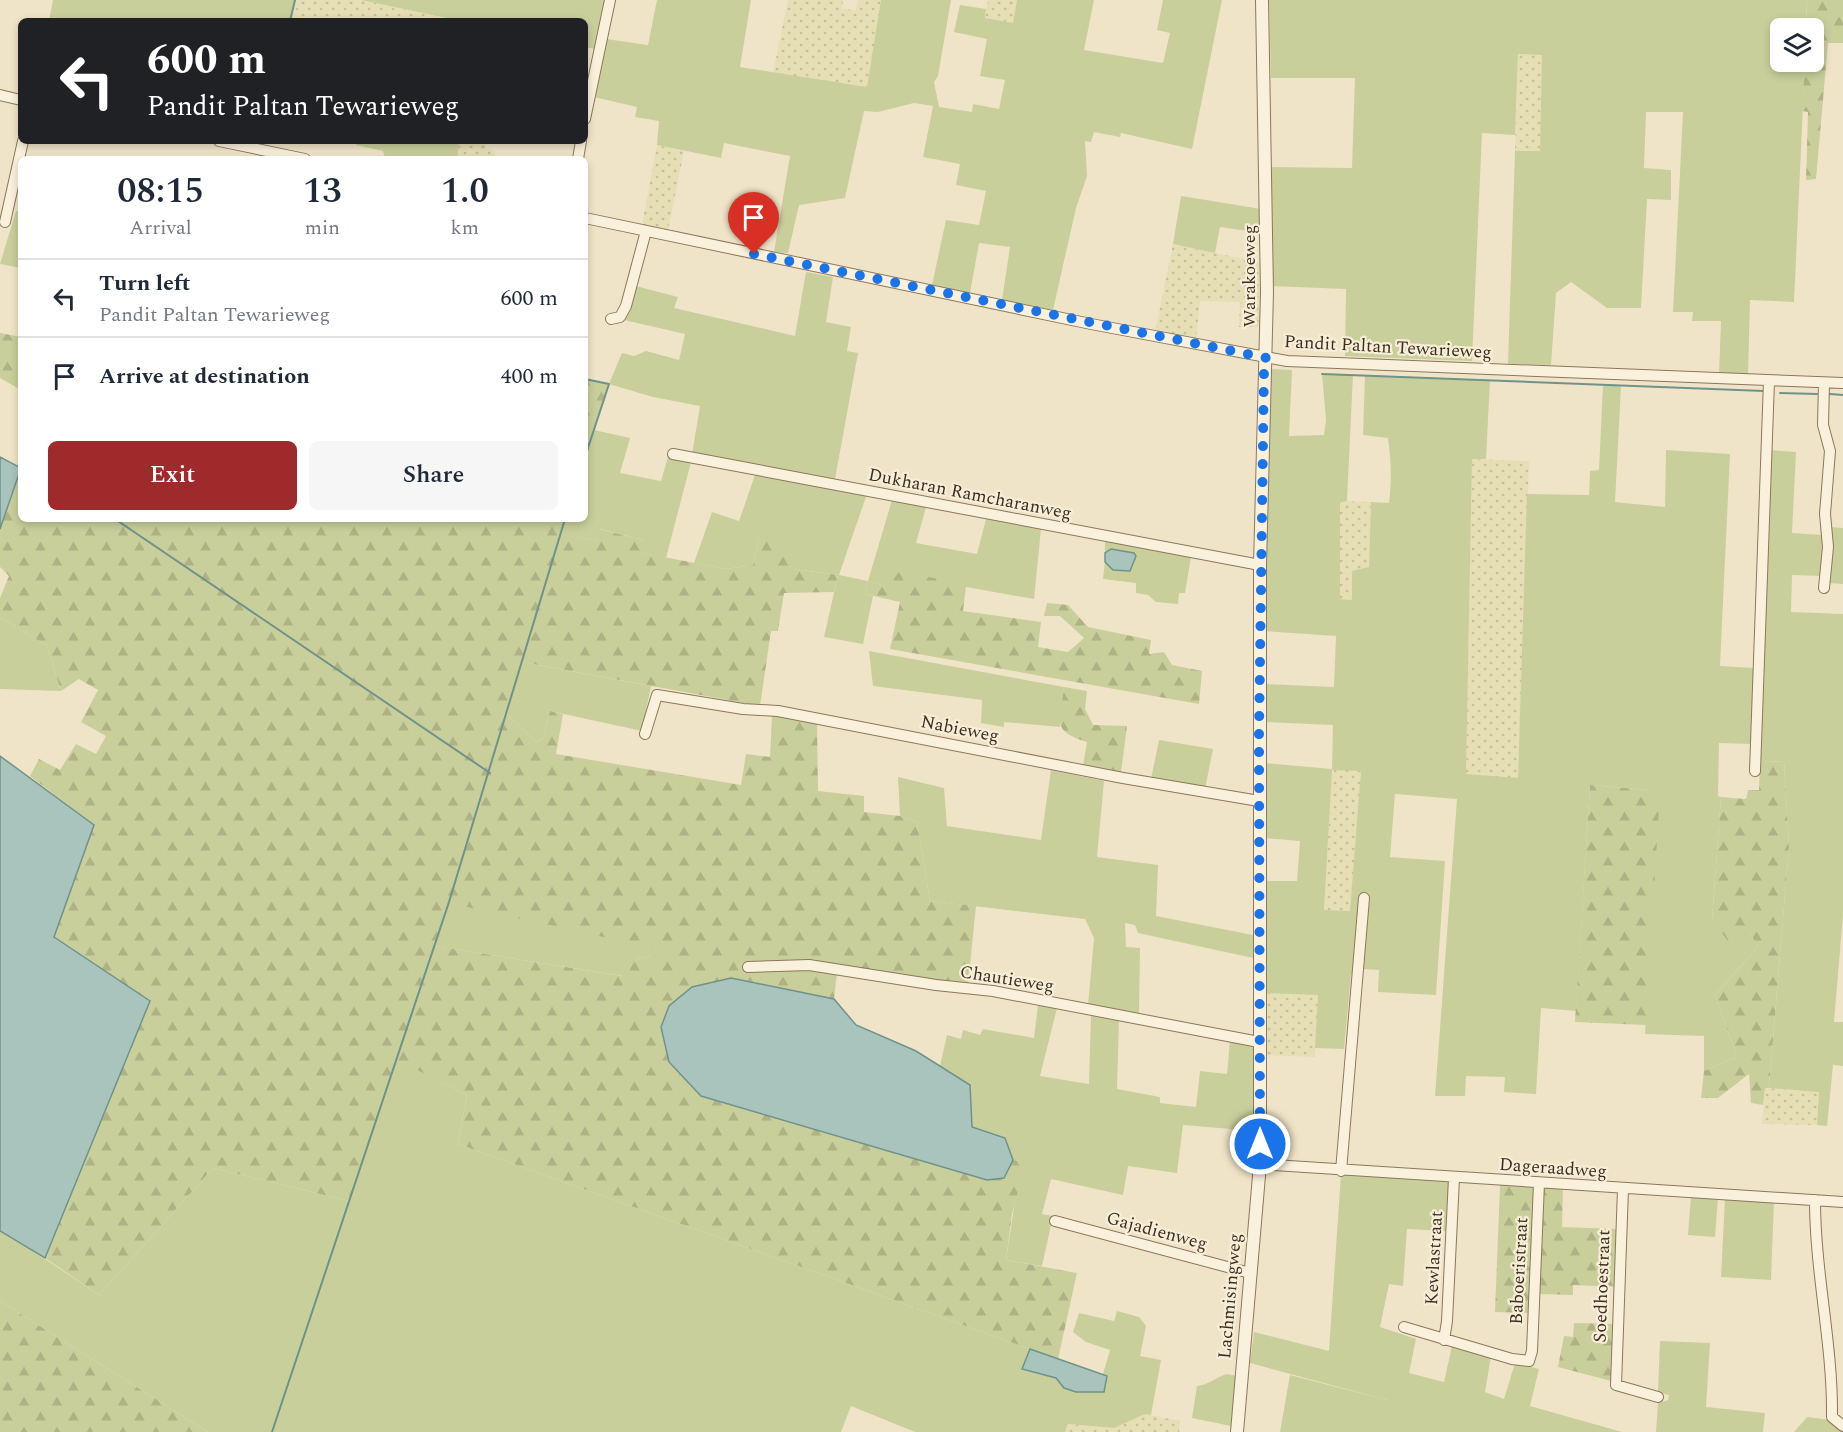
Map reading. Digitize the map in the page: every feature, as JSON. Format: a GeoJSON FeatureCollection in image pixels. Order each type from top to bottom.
{"type":"FeatureCollection","features":[{"type":"Feature","properties":{"kind":"street"},"geometry":{"type":"LineString","coordinates":[[588,105],[610,0]]}},
{"type":"Feature","properties":{"kind":"street","name":"Warakoeweg"},"geometry":{"type":"LineString","coordinates":[[1260,1164],[1260,565],[1264,368],[1267,358],[1262,0]]}},
{"type":"Feature","properties":{"kind":"street"},"geometry":{"type":"LineString","coordinates":[[0,95],[18,99]]}},
{"type":"Feature","properties":{"kind":"street"},"geometry":{"type":"LineString","coordinates":[[233,144],[290,156]]}},
{"type":"Feature","properties":{"kind":"street"},"geometry":{"type":"LineString","coordinates":[[5,222],[18,164]]}},
{"type":"Feature","properties":{"kind":"street","name":"Pandit Paltan Tewarieweg"},"geometry":{"type":"LineString","coordinates":[[588,219],[1091,324],[1267,358],[1843,383]]}},
{"type":"Feature","properties":{"kind":"street"},"geometry":{"type":"LineString","coordinates":[[611,319],[620,316],[626,306],[646,231]]}},
{"type":"Feature","properties":{"kind":"street"},"geometry":{"type":"LineString","coordinates":[[1755,771],[1769,381]]}},
{"type":"Feature","properties":{"kind":"street"},"geometry":{"type":"LineString","coordinates":[[1824,383],[1823,424],[1830,451],[1825,514],[1828,548],[1824,588]]}},
{"type":"Feature","properties":{"kind":"street","name":"Dukharan Ramcharanweg"},"geometry":{"type":"LineString","coordinates":[[673,454],[1260,565]]}},
{"type":"Feature","properties":{"kind":"street","name":"Nabieweg"},"geometry":{"type":"LineString","coordinates":[[645,734],[655,695],[743,709],[778,711],[1123,778],[1259,801]]}},
{"type":"Feature","properties":{"kind":"street"},"geometry":{"type":"LineString","coordinates":[[1341,1171],[1364,897]]}},
{"type":"Feature","properties":{"kind":"street","name":"Chautieweg"},"geometry":{"type":"LineString","coordinates":[[748,967],[809,965],[924,984],[993,991],[1259,1042]]}},
{"type":"Feature","properties":{"kind":"street","name":"Dageraadweg"},"geometry":{"type":"LineString","coordinates":[[1260,1164],[1843,1202]]}},
{"type":"Feature","properties":{"kind":"street","name":"Lachmisingweg"},"geometry":{"type":"LineString","coordinates":[[1237,1432],[1260,1164]]}},
{"type":"Feature","properties":{"kind":"street","name":"Kewlastraat"},"geometry":{"type":"LineString","coordinates":[[1443,1340],[1447,1321],[1454,1178]]}},
{"type":"Feature","properties":{"kind":"street","name":"Baboeristraat"},"geometry":{"type":"LineString","coordinates":[[1443,1340],[1529,1361],[1532,1351],[1539,1183]]}},
{"type":"Feature","properties":{"kind":"street","name":"Soedhoestraat"},"geometry":{"type":"LineString","coordinates":[[1623,1189],[1616,1385],[1658,1397]]}},
{"type":"Feature","properties":{"kind":"street"},"geometry":{"type":"LineString","coordinates":[[1815,1200],[1820,1281],[1834,1390],[1832,1417],[1843,1426]]}},
{"type":"Feature","properties":{"kind":"street","name":"Gajadienweg"},"geometry":{"type":"LineString","coordinates":[[1055,1221],[1250,1274]]}},
{"type":"Feature","properties":{"kind":"street"},"geometry":{"type":"LineString","coordinates":[[1404,1327],[1443,1340]]}},
{"type":"Feature","properties":{"kind":"shaded area"},"geometry":{"type":"Polygon","coordinates":[[[295,0],[361,0],[447,18],[291,18],[295,0]]]}},
{"type":"Feature","properties":{"kind":"shaded area"},"geometry":{"type":"Polygon","coordinates":[[[788,0],[843,0],[842,9],[856,10],[858,0],[881,0],[868,87],[773,73],[788,0]]]}},
{"type":"Feature","properties":{"kind":"shaded area"},"geometry":{"type":"Polygon","coordinates":[[[988,0],[1017,0],[1013,23],[985,18],[988,0]]]}},
{"type":"Feature","properties":{"kind":"shaded area"},"geometry":{"type":"Polygon","coordinates":[[[1518,54],[1543,55],[1540,152],[1515,151],[1518,54]]]}},
{"type":"Feature","properties":{"kind":"shaded area"},"geometry":{"type":"Polygon","coordinates":[[[459,144],[486,144],[485,148],[495,150],[494,156],[457,156],[459,144]]]}},
{"type":"Feature","properties":{"kind":"shaded area"},"geometry":{"type":"Polygon","coordinates":[[[657,145],[684,151],[668,230],[642,225],[657,145]]]}},
{"type":"Feature","properties":{"kind":"shaded area"},"geometry":{"type":"Polygon","coordinates":[[[1173,244],[1262,263],[1263,327],[1239,327],[1240,302],[1200,301],[1196,340],[1155,332],[1173,244]]]}},
{"type":"Feature","properties":{"kind":"shaded area"},"geometry":{"type":"Polygon","coordinates":[[[1472,459],[1529,461],[1518,779],[1466,774],[1472,459]]]}},
{"type":"Feature","properties":{"kind":"shaded area"},"geometry":{"type":"Polygon","coordinates":[[[1340,501],[1371,502],[1369,567],[1352,600],[1340,599],[1340,501]]]}},
{"type":"Feature","properties":{"kind":"shaded area"},"geometry":{"type":"Polygon","coordinates":[[[1332,769],[1361,771],[1353,911],[1324,911],[1332,769]]]}},
{"type":"Feature","properties":{"kind":"shaded area"},"geometry":{"type":"Polygon","coordinates":[[[1263,993],[1318,995],[1315,1057],[1263,1055],[1263,993]]]}},
{"type":"Feature","properties":{"kind":"shaded area"},"geometry":{"type":"Polygon","coordinates":[[[1765,1088],[1819,1092],[1817,1125],[1762,1124],[1765,1088]]]}},
{"type":"Feature","properties":{"kind":"shaded area"},"geometry":{"type":"Polygon","coordinates":[[[1145,1414],[1180,1421],[1179,1432],[1065,1432],[1068,1424],[1114,1428],[1145,1414]]]}},
{"type":"Feature","properties":{"kind":"green space"},"geometry":{"type":"Polygon","coordinates":[[[53,0],[295,0],[291,18],[50,18],[53,0]]]}},
{"type":"Feature","properties":{"kind":"green space"},"geometry":{"type":"Polygon","coordinates":[[[361,0],[605,0],[595,49],[588,48],[588,18],[447,18],[361,0]]]}},
{"type":"Feature","properties":{"kind":"green space"},"geometry":{"type":"Polygon","coordinates":[[[657,0],[751,0],[740,67],[867,87],[881,0],[951,0],[938,76],[934,82],[939,107],[972,112],[973,104],[999,109],[1005,80],[980,76],[987,39],[954,32],[960,5],[986,9],[985,18],[1013,23],[1017,0],[1094,0],[1084,50],[1163,63],[1170,33],[1157,30],[1163,0],[1222,0],[1192,149],[1121,133],[1120,137],[1094,132],[1091,142],[1085,141],[1087,176],[1076,208],[1053,310],[1002,300],[1010,247],[979,243],[970,293],[932,285],[946,220],[979,225],[986,191],[956,185],[960,164],[923,157],[933,106],[914,103],[878,112],[864,111],[845,198],[799,205],[788,253],[774,252],[790,156],[724,143],[721,158],[657,145],[659,121],[635,117],[637,107],[594,97],[606,39],[648,45],[657,0]]]}},
{"type":"Feature","properties":{"kind":"green space"},"geometry":{"type":"Polygon","coordinates":[[[1269,0],[1807,0],[1806,18],[1770,18],[1770,72],[1805,72],[1794,302],[1750,300],[1748,374],[1719,374],[1721,321],[1692,321],[1693,312],[1673,312],[1683,112],[1646,112],[1644,168],[1671,170],[1671,200],[1647,199],[1641,308],[1607,308],[1571,282],[1556,293],[1551,365],[1508,364],[1515,151],[1540,151],[1542,55],[1518,54],[1515,135],[1482,133],[1472,361],[1345,356],[1346,289],[1270,286],[1269,167],[1352,168],[1355,78],[1271,78],[1269,0]]]}},
{"type":"Feature","properties":{"kind":"green space"},"geometry":{"type":"Polygon","coordinates":[[[1807,0],[1843,0],[1843,43],[1828,43],[1816,179],[1806,180],[1808,112],[1802,111],[1804,72],[1824,72],[1824,18],[1806,18],[1807,0]]]}},
{"type":"Feature","properties":{"kind":"green space"},"geometry":{"type":"Polygon","coordinates":[[[459,144],[457,156],[384,156],[383,151],[356,145],[459,144]]]}},
{"type":"Feature","properties":{"kind":"green space"},"geometry":{"type":"Polygon","coordinates":[[[1181,196],[1261,209],[1262,233],[1220,227],[1215,253],[1173,244],[1181,196]]]}},
{"type":"Feature","properties":{"kind":"green space"},"geometry":{"type":"Polygon","coordinates":[[[16,211],[18,211],[18,267],[0,264],[16,211]]]}},
{"type":"Feature","properties":{"kind":"green space"},"geometry":{"type":"Polygon","coordinates":[[[806,272],[833,277],[826,322],[851,327],[847,351],[858,353],[835,479],[692,454],[700,406],[653,397],[609,384],[622,353],[634,356],[646,351],[679,360],[685,334],[624,320],[636,286],[678,297],[674,308],[795,336],[806,272]]]}},
{"type":"Feature","properties":{"kind":"green space"},"geometry":{"type":"Polygon","coordinates":[[[0,333],[18,336],[18,388],[0,378],[0,333]]]}},
{"type":"Feature","properties":{"kind":"green space"},"geometry":{"type":"Polygon","coordinates":[[[1271,369],[1292,370],[1289,436],[1324,435],[1326,420],[1322,374],[1353,375],[1347,501],[1340,502],[1340,599],[1352,600],[1352,571],[1369,567],[1371,502],[1389,503],[1391,486],[1388,438],[1363,435],[1365,375],[1490,380],[1486,459],[1472,459],[1466,774],[1518,778],[1527,494],[1589,495],[1590,471],[1599,470],[1603,385],[1621,386],[1615,502],[1665,507],[1666,450],[1730,454],[1720,666],[1754,668],[1751,744],[1719,743],[1718,796],[1721,797],[1712,920],[1750,933],[1758,947],[1715,995],[1737,1057],[1704,1071],[1704,1036],[1645,1034],[1659,791],[1590,785],[1576,1011],[1541,1008],[1536,1094],[1504,1092],[1505,1077],[1466,1076],[1465,1096],[1435,1096],[1457,799],[1395,794],[1390,857],[1445,861],[1436,995],[1378,992],[1379,970],[1363,969],[1363,975],[1351,974],[1344,1049],[1315,1048],[1318,995],[1263,993],[1264,881],[1297,881],[1300,841],[1265,838],[1265,763],[1332,769],[1333,725],[1264,722],[1265,684],[1334,687],[1336,636],[1264,631],[1271,369]],[[1332,770],[1324,910],[1350,911],[1361,771],[1332,770]]]}},
{"type":"Feature","properties":{"kind":"green space"},"geometry":{"type":"Polygon","coordinates":[[[588,380],[609,384],[588,448],[588,380]]]}},
{"type":"Feature","properties":{"kind":"green space"},"geometry":{"type":"Polygon","coordinates":[[[594,430],[630,438],[620,473],[661,481],[668,457],[691,462],[666,558],[643,553],[643,540],[600,529],[597,541],[560,534],[564,522],[588,522],[588,448],[594,430]]]}},
{"type":"Feature","properties":{"kind":"green space"},"geometry":{"type":"Polygon","coordinates":[[[1768,450],[1796,452],[1792,533],[1823,535],[1822,576],[1792,575],[1791,612],[1843,614],[1843,915],[1834,1022],[1843,1022],[1843,1066],[1833,1065],[1827,1126],[1817,1125],[1819,1092],[1769,1088],[1789,847],[1784,762],[1760,761],[1768,450]]]}},
{"type":"Feature","properties":{"kind":"green space"},"geometry":{"type":"Polygon","coordinates":[[[756,472],[867,494],[839,575],[868,581],[865,594],[873,596],[863,644],[824,637],[838,575],[793,569],[759,539],[753,565],[726,569],[694,563],[712,512],[739,521],[756,472]]]}},
{"type":"Feature","properties":{"kind":"green space"},"geometry":{"type":"Polygon","coordinates":[[[18,478],[18,522],[564,522],[561,534],[597,541],[599,529],[643,540],[643,553],[726,569],[753,565],[759,539],[795,542],[793,569],[838,575],[834,592],[784,593],[778,631],[771,631],[760,706],[522,662],[507,714],[536,742],[543,738],[550,711],[563,714],[556,754],[741,785],[746,754],[770,757],[772,715],[817,721],[818,791],[864,796],[864,812],[900,816],[917,822],[930,901],[976,906],[968,985],[810,968],[837,973],[834,999],[731,978],[661,1027],[669,1062],[701,1097],[1004,1178],[1013,1160],[1026,1162],[1012,1214],[1006,1260],[1077,1273],[1058,1359],[458,1144],[467,1095],[397,1060],[349,1201],[213,1168],[99,1295],[45,1258],[150,1001],[54,937],[94,825],[30,776],[39,759],[60,770],[76,744],[96,754],[106,736],[81,722],[98,690],[79,679],[61,691],[47,646],[0,617],[0,598],[9,576],[0,567],[0,529],[18,478]],[[449,903],[435,946],[622,976],[637,959],[672,952],[449,903]]]}},
{"type":"Feature","properties":{"kind":"green space"},"geometry":{"type":"Polygon","coordinates":[[[892,500],[926,507],[916,543],[977,554],[986,519],[1041,529],[1034,599],[966,587],[885,586],[868,581],[892,500]]]}},
{"type":"Feature","properties":{"kind":"green space"},"geometry":{"type":"Polygon","coordinates":[[[1831,527],[1843,528],[1843,584],[1827,583],[1831,527]]]}},
{"type":"Feature","properties":{"kind":"green space"},"geometry":{"type":"Polygon","coordinates":[[[1105,541],[1191,557],[1185,593],[1179,593],[1178,604],[1156,602],[1148,595],[1136,593],[1136,583],[1103,579],[1105,562],[1113,570],[1134,553],[1111,549],[1105,553],[1105,541]]]}},
{"type":"Feature","properties":{"kind":"green space"},"geometry":{"type":"Polygon","coordinates":[[[901,570],[966,586],[963,611],[1041,622],[1038,647],[1068,652],[1084,638],[1060,616],[1044,616],[1047,603],[1068,605],[1088,627],[1151,640],[1149,654],[1164,652],[1172,665],[1202,671],[1199,704],[890,649],[900,602],[865,594],[868,581],[885,586],[901,570]]]}},
{"type":"Feature","properties":{"kind":"green space"},"geometry":{"type":"Polygon","coordinates":[[[0,617],[47,646],[61,691],[0,689],[0,617]]]}},
{"type":"Feature","properties":{"kind":"green space"},"geometry":{"type":"Polygon","coordinates":[[[869,651],[1064,687],[1060,727],[1004,722],[1004,727],[981,723],[982,700],[873,686],[869,651]]]}},
{"type":"Feature","properties":{"kind":"green space"},"geometry":{"type":"Polygon","coordinates":[[[522,662],[651,686],[642,731],[550,711],[543,738],[536,742],[507,714],[522,662]]]}},
{"type":"Feature","properties":{"kind":"green space"},"geometry":{"type":"Polygon","coordinates":[[[1064,687],[1087,691],[1085,709],[1093,725],[1127,726],[1121,773],[1083,766],[1087,742],[1067,733],[1060,723],[1064,687]]]}},
{"type":"Feature","properties":{"kind":"green space"},"geometry":{"type":"Polygon","coordinates":[[[1159,740],[1213,749],[1205,789],[1151,779],[1159,740]]]}},
{"type":"Feature","properties":{"kind":"green space"},"geometry":{"type":"Polygon","coordinates":[[[1760,761],[1784,762],[1789,847],[1769,1088],[1765,1088],[1763,1105],[1751,1103],[1749,1074],[1718,1098],[1701,1098],[1704,1071],[1737,1057],[1715,995],[1758,947],[1750,933],[1728,941],[1712,920],[1721,797],[1746,799],[1748,790],[1759,790],[1760,761]]]}},
{"type":"Feature","properties":{"kind":"green space"},"geometry":{"type":"Polygon","coordinates":[[[1051,770],[1104,781],[1097,857],[1158,865],[1156,916],[1253,935],[1253,958],[1138,933],[1135,925],[1125,923],[1126,947],[1140,948],[1139,1014],[1088,1006],[1094,938],[1085,919],[930,901],[917,822],[900,816],[898,777],[944,788],[947,826],[1041,840],[1051,770]]]}},
{"type":"Feature","properties":{"kind":"green space"},"geometry":{"type":"Polygon","coordinates":[[[1590,785],[1660,791],[1646,1025],[1575,1022],[1590,785]]]}},
{"type":"Feature","properties":{"kind":"green space"},"geometry":{"type":"Polygon","coordinates":[[[449,902],[674,952],[637,959],[623,976],[434,946],[449,902]]]}},
{"type":"Feature","properties":{"kind":"green space"},"geometry":{"type":"Polygon","coordinates":[[[1038,1005],[1057,1008],[1040,1076],[1089,1084],[1091,1014],[1119,1019],[1117,1089],[1160,1097],[1160,1103],[1196,1107],[1200,1071],[1227,1074],[1230,1040],[1255,1045],[1255,1131],[1183,1125],[1177,1173],[1128,1166],[1123,1195],[1051,1179],[1042,1214],[1053,1216],[1042,1266],[1006,1260],[1021,1161],[1013,1160],[1004,1138],[972,1127],[970,1085],[940,1066],[947,1035],[961,1039],[963,1030],[980,1035],[983,1029],[1034,1038],[1038,1005]]]}},
{"type":"Feature","properties":{"kind":"green space"},"geometry":{"type":"Polygon","coordinates":[[[396,1059],[467,1095],[458,1144],[1030,1349],[1023,1369],[1056,1378],[1064,1388],[1076,1392],[1107,1376],[1103,1374],[1110,1350],[1086,1342],[1073,1332],[1079,1313],[1114,1321],[1117,1311],[1139,1317],[1146,1326],[1140,1356],[1161,1360],[1151,1415],[1145,1414],[1114,1428],[1068,1424],[1065,1432],[915,1432],[851,1406],[841,1432],[208,1432],[0,1301],[0,1229],[99,1295],[213,1168],[349,1201],[396,1059]]]}},
{"type":"Feature","properties":{"kind":"green space"},"geometry":{"type":"Polygon","coordinates":[[[1341,1174],[1450,1181],[1447,1231],[1407,1229],[1403,1286],[1389,1284],[1380,1327],[1416,1339],[1409,1373],[1444,1382],[1452,1346],[1491,1356],[1485,1392],[1504,1399],[1515,1363],[1539,1369],[1530,1406],[1622,1432],[1280,1432],[1290,1375],[1387,1400],[1250,1363],[1254,1332],[1329,1351],[1341,1174]]]}},
{"type":"Feature","properties":{"kind":"green space"},"geometry":{"type":"Polygon","coordinates":[[[1500,1185],[1536,1186],[1529,1313],[1495,1312],[1500,1185]]]}},
{"type":"Feature","properties":{"kind":"green space"},"geometry":{"type":"Polygon","coordinates":[[[1544,1187],[1563,1188],[1562,1227],[1618,1229],[1617,1287],[1573,1285],[1573,1295],[1539,1294],[1544,1187]]]}},
{"type":"Feature","properties":{"kind":"green space"},"geometry":{"type":"Polygon","coordinates":[[[1691,1196],[1718,1198],[1715,1237],[1688,1235],[1691,1196]]]}},
{"type":"Feature","properties":{"kind":"green space"},"geometry":{"type":"Polygon","coordinates":[[[1725,1198],[1774,1201],[1771,1280],[1721,1277],[1725,1198]]]}},
{"type":"Feature","properties":{"kind":"green space"},"geometry":{"type":"Polygon","coordinates":[[[0,1301],[208,1432],[0,1432],[0,1301]]]}},
{"type":"Feature","properties":{"kind":"green space"},"geometry":{"type":"Polygon","coordinates":[[[1574,1323],[1615,1324],[1611,1381],[1558,1367],[1564,1336],[1573,1337],[1574,1323]]]}},
{"type":"Feature","properties":{"kind":"green space"},"geometry":{"type":"Polygon","coordinates":[[[1660,1341],[1710,1343],[1706,1407],[1765,1413],[1763,1432],[1656,1432],[1658,1403],[1668,1400],[1669,1395],[1658,1392],[1660,1341]]]}},
{"type":"Feature","properties":{"kind":"green space"},"geometry":{"type":"Polygon","coordinates":[[[1227,1374],[1237,1376],[1231,1426],[1192,1418],[1197,1386],[1227,1374]]]}},
{"type":"Feature","properties":{"kind":"green space"},"geometry":{"type":"Polygon","coordinates":[[[1807,1417],[1831,1420],[1843,1432],[1794,1432],[1807,1417]]]}},
{"type":"Feature","properties":{"kind":"water"},"geometry":{"type":"Polygon","coordinates":[[[0,457],[18,466],[18,477],[0,529],[0,457]]]}},
{"type":"Feature","properties":{"kind":"water"},"geometry":{"type":"Polygon","coordinates":[[[1111,549],[1134,553],[1136,556],[1130,571],[1113,570],[1105,562],[1105,553],[1111,549]]]}},
{"type":"Feature","properties":{"kind":"water"},"geometry":{"type":"Polygon","coordinates":[[[0,756],[94,825],[54,937],[150,1001],[45,1258],[0,1231],[0,756]]]}},
{"type":"Feature","properties":{"kind":"water"},"geometry":{"type":"Polygon","coordinates":[[[731,978],[834,999],[856,1025],[916,1051],[970,1085],[972,1127],[1005,1138],[1013,1160],[1004,1178],[987,1180],[701,1096],[669,1062],[661,1027],[669,1006],[692,987],[731,978]]]}},
{"type":"Feature","properties":{"kind":"water"},"geometry":{"type":"Polygon","coordinates":[[[1030,1349],[1107,1376],[1104,1392],[1076,1392],[1064,1388],[1056,1378],[1022,1369],[1030,1349]]]}},
{"type":"Feature","properties":{"kind":"waterway"},"geometry":{"type":"LineString","coordinates":[[291,18],[295,0]]}},
{"type":"Feature","properties":{"kind":"waterway"},"geometry":{"type":"LineString","coordinates":[[1322,374],[1764,391]]}},
{"type":"Feature","properties":{"kind":"waterway"},"geometry":{"type":"LineString","coordinates":[[588,380],[609,384],[588,448]]}},
{"type":"Feature","properties":{"kind":"waterway"},"geometry":{"type":"LineString","coordinates":[[1780,393],[1817,394]]}},
{"type":"Feature","properties":{"kind":"waterway"},"geometry":{"type":"LineString","coordinates":[[1830,394],[1843,395]]}},
{"type":"Feature","properties":{"kind":"waterway"},"geometry":{"type":"LineString","coordinates":[[119,522],[490,773]]}},
{"type":"Feature","properties":{"kind":"waterway"},"geometry":{"type":"LineString","coordinates":[[272,1432],[449,902],[564,522]]}},
{"type":"Feature","properties":{"kind":"route"},"geometry":{"type":"LineString","coordinates":[[754,254],[1267,358],[1264,368],[1260,565],[1260,1144]]}}]}
